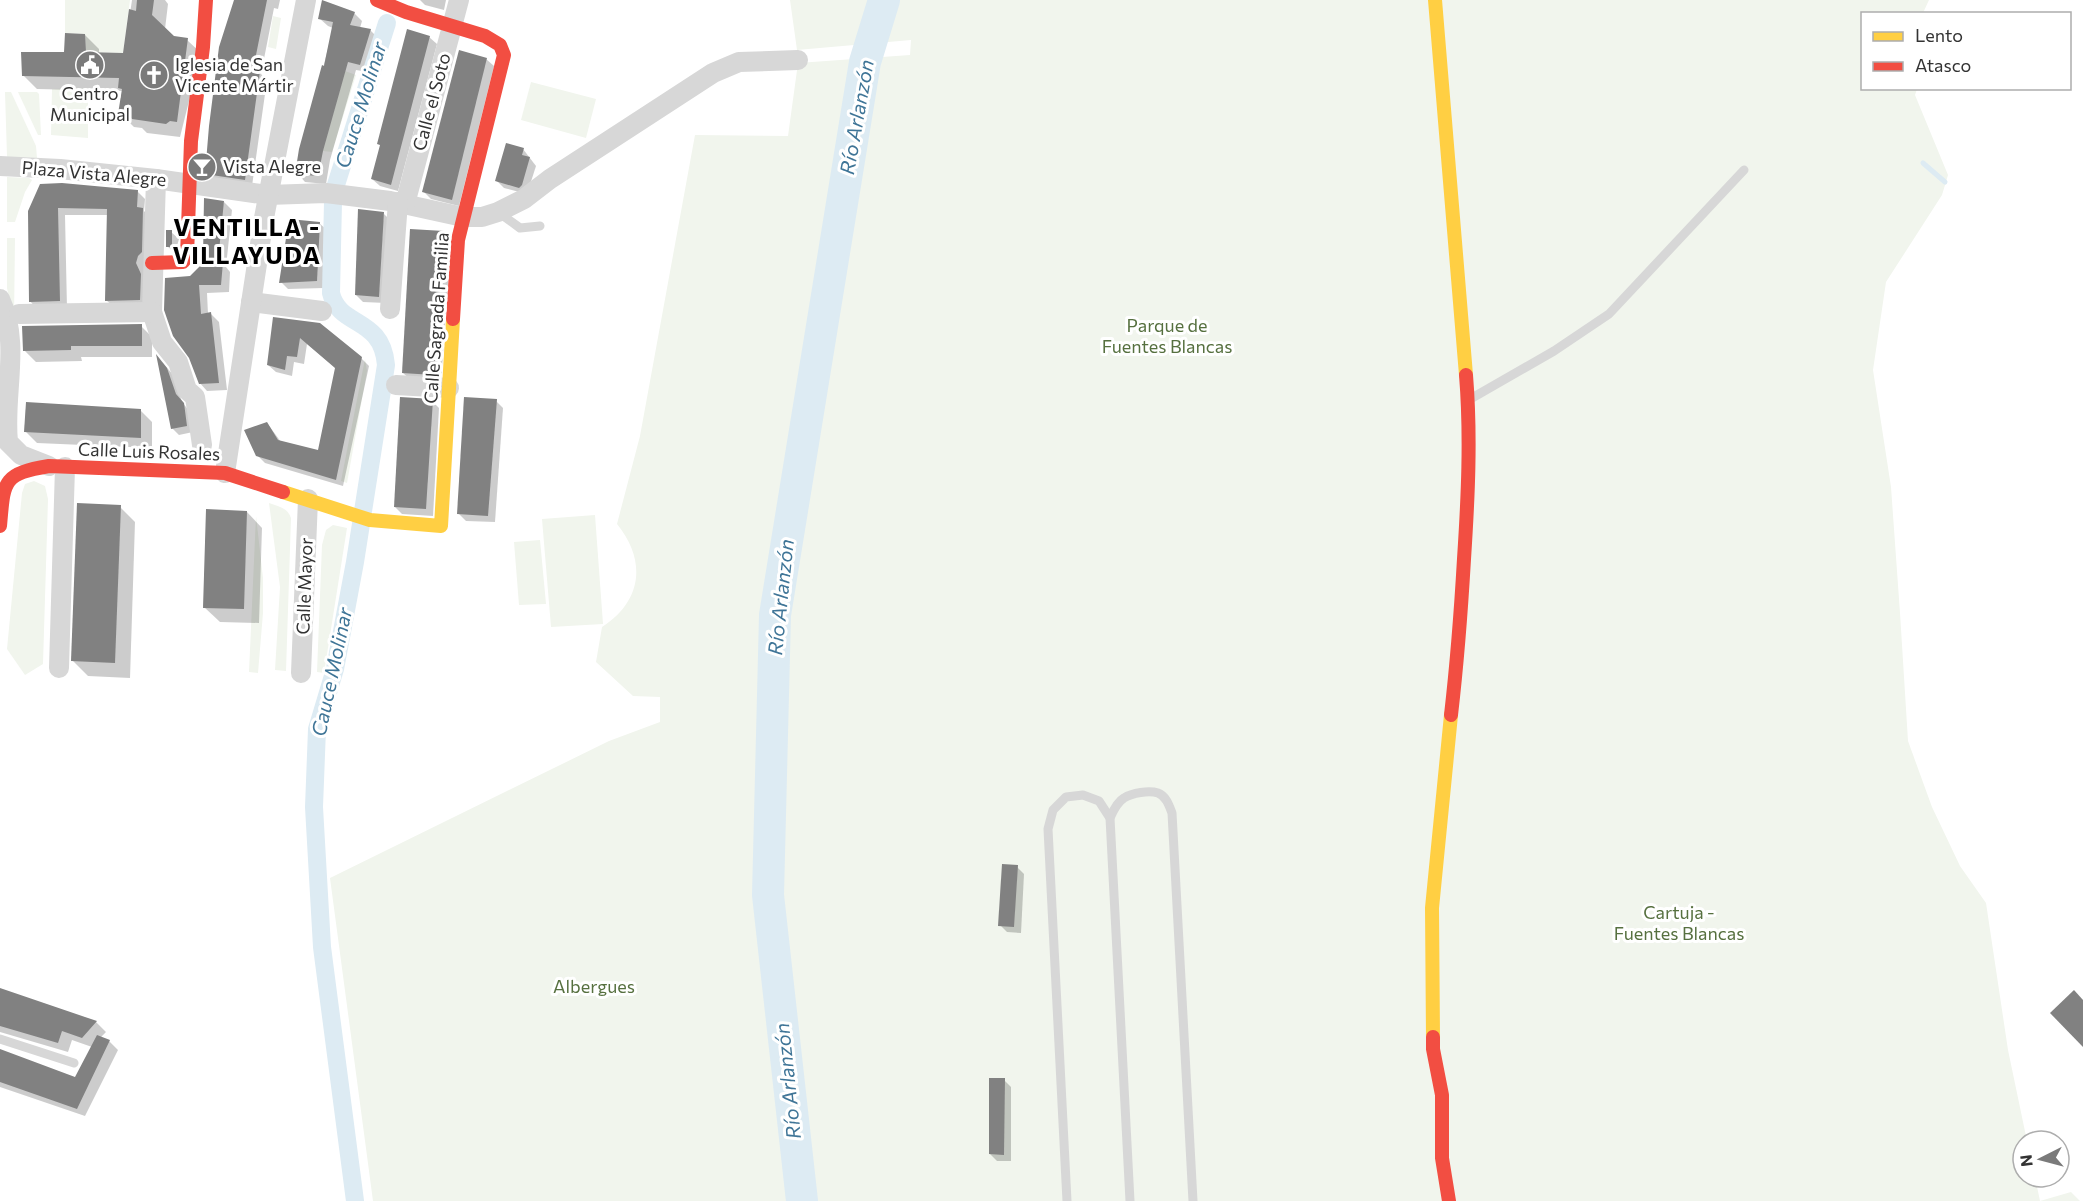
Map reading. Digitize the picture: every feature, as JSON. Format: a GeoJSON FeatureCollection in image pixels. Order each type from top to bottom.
{"type":"FeatureCollection","features":[{"type":"Feature","properties":{"kind":"street"},"geometry":{"type":"LineString","coordinates":[[152,263],[186,260],[188,183],[193,124],[205,46],[206,0]]}},
{"type":"Feature","properties":{"kind":"street"},"geometry":{"type":"LineString","coordinates":[[225,473],[268,195],[306,0]]}},
{"type":"Feature","properties":{"kind":"street","name":"Calle el Soto"},"geometry":{"type":"LineString","coordinates":[[390,309],[402,203],[459,0]]}},
{"type":"Feature","properties":{"kind":"street"},"geometry":{"type":"LineString","coordinates":[[1435,0],[1468,400],[1468,499],[1458,659],[1432,908],[1433,1049],[1442,1095],[1442,1158],[1449,1201]]}},
{"type":"Feature","properties":{"kind":"street"},"geometry":{"type":"LineString","coordinates":[[388,5],[453,26]]}},
{"type":"Feature","properties":{"kind":"street","name":"Calle Sagrada Familia"},"geometry":{"type":"LineString","coordinates":[[441,526],[458,240],[504,55],[500,45],[485,36],[453,26]]}},
{"type":"Feature","properties":{"kind":"street"},"geometry":{"type":"LineString","coordinates":[[188,183],[268,195],[334,194],[402,203],[463,217],[482,216],[498,212],[524,199],[550,178],[713,73],[739,62],[798,60]]}},
{"type":"Feature","properties":{"kind":"street","name":"Plaza Vista Alegre"},"geometry":{"type":"LineString","coordinates":[[0,166],[60,168],[188,183]]}},
{"type":"Feature","properties":{"kind":"street"},"geometry":{"type":"LineString","coordinates":[[156,178],[152,312],[162,342],[178,362],[187,390],[195,397],[202,445]]}},
{"type":"Feature","properties":{"kind":"street"},"geometry":{"type":"LineString","coordinates":[[0,299],[7,315],[11,339],[8,442],[21,455],[57,467],[59,668]]}},
{"type":"Feature","properties":{"kind":"street"},"geometry":{"type":"LineString","coordinates":[[250,302],[322,311]]}},
{"type":"Feature","properties":{"kind":"street"},"geometry":{"type":"LineString","coordinates":[[19,314],[152,312]]}},
{"type":"Feature","properties":{"kind":"street"},"geometry":{"type":"LineString","coordinates":[[396,384],[449,388]]}},
{"type":"Feature","properties":{"kind":"street","name":"Calle Luis Rosales"},"geometry":{"type":"LineString","coordinates":[[0,526],[3,488],[8,477],[21,470],[57,467],[225,473],[370,520],[441,526]]}},
{"type":"Feature","properties":{"kind":"street","name":"Calle Mayor"},"geometry":{"type":"LineString","coordinates":[[301,673],[308,499]]}},
{"type":"Feature","properties":{"kind":"lane"},"geometry":{"type":"LineString","coordinates":[[1468,400],[1554,351],[1609,314],[1744,170]]}},
{"type":"Feature","properties":{"kind":"lane"},"geometry":{"type":"LineString","coordinates":[[498,212],[520,228],[540,226]]}},
{"type":"Feature","properties":{"kind":"lane"},"geometry":{"type":"LineString","coordinates":[[1130,1201],[1110,818],[1116,805],[1124,797],[1139,793],[1159,794],[1168,802],[1172,813],[1193,1201]]}},
{"type":"Feature","properties":{"kind":"lane"},"geometry":{"type":"LineString","coordinates":[[1068,1201],[1048,830],[1053,810],[1066,797],[1083,795],[1099,801],[1110,818]]}},
{"type":"Feature","properties":{"kind":"lane"},"geometry":{"type":"LineString","coordinates":[[0,1039],[74,1063]]}},
{"type":"Feature","properties":{"kind":"green space"},"geometry":{"type":"Polygon","coordinates":[[[65,0],[130,0],[123,53],[86,52],[85,34],[65,33],[65,0]]]}},
{"type":"Feature","properties":{"kind":"green space"},"geometry":{"type":"Polygon","coordinates":[[[790,0],[1929,0],[1923,12],[1861,12],[1861,90],[1917,90],[1915,95],[1948,175],[1942,195],[1886,282],[1873,370],[1891,487],[1908,741],[1932,807],[1960,866],[1986,903],[2008,1050],[2024,1129],[2011,1129],[2011,1189],[2038,1189],[2040,1201],[373,1201],[330,878],[609,741],[660,722],[660,697],[633,696],[596,662],[602,627],[625,605],[636,580],[633,552],[617,524],[640,436],[695,135],[788,136],[798,63],[910,55],[911,40],[797,50],[790,0]]]}},
{"type":"Feature","properties":{"kind":"green space"},"geometry":{"type":"Polygon","coordinates":[[[273,16],[281,18],[276,49],[268,47],[273,16]]]}},
{"type":"Feature","properties":{"kind":"green space"},"geometry":{"type":"Polygon","coordinates":[[[345,71],[356,75],[332,152],[323,151],[345,71]]]}},
{"type":"Feature","properties":{"kind":"green space"},"geometry":{"type":"Polygon","coordinates":[[[531,82],[596,99],[586,138],[521,120],[531,82]]]}},
{"type":"Feature","properties":{"kind":"green space"},"geometry":{"type":"Polygon","coordinates":[[[88,88],[88,138],[51,135],[52,89],[88,88]]]}},
{"type":"Feature","properties":{"kind":"green space"},"geometry":{"type":"Polygon","coordinates":[[[5,92],[11,92],[36,146],[37,158],[7,157],[5,92]]]}},
{"type":"Feature","properties":{"kind":"green space"},"geometry":{"type":"Polygon","coordinates":[[[18,92],[37,92],[39,94],[41,135],[38,135],[18,92]]]}},
{"type":"Feature","properties":{"kind":"green space"},"geometry":{"type":"Polygon","coordinates":[[[7,177],[32,180],[25,192],[15,222],[7,222],[7,177]]]}},
{"type":"Feature","properties":{"kind":"green space"},"geometry":{"type":"Polygon","coordinates":[[[7,238],[15,238],[14,321],[7,288],[7,238]]]}},
{"type":"Feature","properties":{"kind":"green space"},"geometry":{"type":"Polygon","coordinates":[[[365,359],[367,371],[347,483],[341,481],[365,359]]]}},
{"type":"Feature","properties":{"kind":"green space"},"geometry":{"type":"Polygon","coordinates":[[[34,481],[45,486],[48,499],[43,664],[25,675],[7,649],[22,493],[25,484],[34,481]]]}},
{"type":"Feature","properties":{"kind":"green space"},"geometry":{"type":"Polygon","coordinates":[[[269,503],[285,510],[291,518],[286,671],[275,670],[280,587],[269,503]]]}},
{"type":"Feature","properties":{"kind":"green space"},"geometry":{"type":"Polygon","coordinates":[[[595,515],[603,624],[551,627],[542,519],[595,515]]]}},
{"type":"Feature","properties":{"kind":"green space"},"geometry":{"type":"Polygon","coordinates":[[[256,516],[263,578],[263,613],[258,673],[249,672],[256,516]]]}},
{"type":"Feature","properties":{"kind":"green space"},"geometry":{"type":"Polygon","coordinates":[[[333,525],[347,528],[324,673],[317,672],[322,545],[326,530],[333,525]]]}},
{"type":"Feature","properties":{"kind":"green space"},"geometry":{"type":"Polygon","coordinates":[[[540,540],[546,604],[519,605],[514,542],[540,540]]]}},
{"type":"Feature","properties":{"kind":"green space"},"geometry":{"type":"Polygon","coordinates":[[[2071,1192],[2080,1201],[2040,1201],[2071,1192]]]}},
{"type":"Feature","properties":{"kind":"building"},"geometry":{"type":"Polygon","coordinates":[[[137,0],[154,0],[152,15],[174,36],[188,38],[177,122],[170,121],[166,124],[132,119],[128,115],[118,114],[122,89],[118,88],[119,78],[22,76],[21,52],[64,52],[65,33],[85,34],[86,52],[123,53],[129,9],[136,11],[137,0]]]}},
{"type":"Feature","properties":{"kind":"building"},"geometry":{"type":"Polygon","coordinates":[[[234,0],[267,0],[253,70],[260,71],[245,180],[205,174],[219,47],[234,0]]]}},
{"type":"Feature","properties":{"kind":"building"},"geometry":{"type":"Polygon","coordinates":[[[322,0],[355,12],[350,25],[371,29],[360,65],[348,62],[318,176],[295,174],[299,149],[322,65],[324,66],[333,22],[318,19],[322,0]]]}},
{"type":"Feature","properties":{"kind":"building"},"geometry":{"type":"Polygon","coordinates":[[[407,29],[430,36],[391,185],[371,179],[380,145],[377,144],[407,29]]]}},
{"type":"Feature","properties":{"kind":"building"},"geometry":{"type":"Polygon","coordinates":[[[459,50],[487,58],[452,200],[422,192],[459,50]]]}},
{"type":"Feature","properties":{"kind":"building"},"geometry":{"type":"Polygon","coordinates":[[[506,143],[524,148],[522,155],[530,157],[522,185],[519,188],[495,181],[506,143]]]}},
{"type":"Feature","properties":{"kind":"building"},"geometry":{"type":"Polygon","coordinates":[[[62,183],[138,190],[137,207],[143,208],[142,252],[136,263],[141,274],[140,300],[105,301],[107,209],[58,208],[60,301],[29,302],[28,211],[40,184],[62,183]]]}},
{"type":"Feature","properties":{"kind":"building"},"geometry":{"type":"Polygon","coordinates":[[[204,198],[224,201],[218,261],[223,262],[221,285],[199,285],[201,314],[211,312],[219,383],[199,384],[189,358],[173,336],[164,310],[165,278],[190,276],[200,266],[203,258],[204,198]]]}},
{"type":"Feature","properties":{"kind":"building"},"geometry":{"type":"Polygon","coordinates":[[[358,209],[384,212],[379,297],[355,295],[358,209]]]}},
{"type":"Feature","properties":{"kind":"building"},"geometry":{"type":"Polygon","coordinates":[[[289,219],[320,222],[317,281],[279,283],[289,219]]]}},
{"type":"Feature","properties":{"kind":"building"},"geometry":{"type":"Polygon","coordinates":[[[410,229],[444,231],[434,375],[402,373],[410,229]]]}},
{"type":"Feature","properties":{"kind":"building"},"geometry":{"type":"Polygon","coordinates":[[[166,230],[172,230],[172,247],[166,247],[166,230]]]}},
{"type":"Feature","properties":{"kind":"building"},"geometry":{"type":"Polygon","coordinates":[[[273,317],[320,323],[362,357],[336,480],[256,456],[244,430],[267,422],[278,440],[318,450],[335,368],[300,338],[297,357],[287,356],[285,370],[267,365],[273,317]]]}},
{"type":"Feature","properties":{"kind":"building"},"geometry":{"type":"Polygon","coordinates":[[[142,324],[142,346],[71,346],[71,350],[23,351],[22,326],[142,324]]]}},
{"type":"Feature","properties":{"kind":"building"},"geometry":{"type":"Polygon","coordinates":[[[156,354],[167,368],[176,394],[184,403],[187,426],[171,429],[156,354]]]}},
{"type":"Feature","properties":{"kind":"building"},"geometry":{"type":"Polygon","coordinates":[[[400,397],[433,399],[426,509],[394,507],[400,397]]]}},
{"type":"Feature","properties":{"kind":"building"},"geometry":{"type":"Polygon","coordinates":[[[464,397],[497,399],[488,516],[457,514],[464,397]]]}},
{"type":"Feature","properties":{"kind":"building"},"geometry":{"type":"Polygon","coordinates":[[[26,402],[141,409],[141,438],[24,432],[26,402]]]}},
{"type":"Feature","properties":{"kind":"building"},"geometry":{"type":"Polygon","coordinates":[[[77,503],[121,505],[115,663],[71,661],[77,503]]]}},
{"type":"Feature","properties":{"kind":"building"},"geometry":{"type":"Polygon","coordinates":[[[206,509],[247,511],[244,609],[203,608],[206,509]]]}},
{"type":"Feature","properties":{"kind":"building"},"geometry":{"type":"Polygon","coordinates":[[[1002,864],[1018,865],[1014,927],[998,926],[1002,864]]]}},
{"type":"Feature","properties":{"kind":"building"},"geometry":{"type":"Polygon","coordinates":[[[0,988],[97,1021],[82,1038],[62,1031],[58,1043],[0,1026],[0,988]]]}},
{"type":"Feature","properties":{"kind":"building"},"geometry":{"type":"Polygon","coordinates":[[[2074,990],[2083,1000],[2083,1047],[2050,1013],[2074,990]]]}},
{"type":"Feature","properties":{"kind":"building"},"geometry":{"type":"Polygon","coordinates":[[[97,1035],[110,1040],[77,1109],[0,1082],[0,1049],[75,1077],[97,1035]]]}},
{"type":"Feature","properties":{"kind":"building"},"geometry":{"type":"Polygon","coordinates":[[[989,1078],[1005,1078],[1004,1155],[989,1154],[989,1078]]]}},
{"type":"Feature","properties":{"kind":"waterway","name":"Río Arlanzón"},"geometry":{"type":"LineString","coordinates":[[802,1201],[768,895],[775,615],[865,62],[884,0]]}},
{"type":"Feature","properties":{"kind":"waterway","name":"Cauce Molinar"},"geometry":{"type":"LineString","coordinates":[[335,188],[387,23]]}},
{"type":"Feature","properties":{"kind":"waterway"},"geometry":{"type":"LineString","coordinates":[[1923,163],[1945,182]]}},
{"type":"Feature","properties":{"kind":"waterway","name":"Cauce Molinar"},"geometry":{"type":"LineString","coordinates":[[333,202],[331,293],[335,304],[342,312],[377,338],[383,349],[386,365],[355,562],[335,669],[317,729],[314,807],[322,947],[355,1201]]}},
{"type":"Feature","properties":{"kind":"traffic: slow"},"geometry":{"type":"LineString","coordinates":[[1435,0],[1466,375]]}},
{"type":"Feature","properties":{"kind":"traffic: slow"},"geometry":{"type":"LineString","coordinates":[[283,492],[370,520],[441,526],[453,319]]}},
{"type":"Feature","properties":{"kind":"traffic: slow"},"geometry":{"type":"LineString","coordinates":[[1433,1037],[1432,908],[1451,715]]}},
{"type":"Feature","properties":{"kind":"traffic: jam"},"geometry":{"type":"LineString","coordinates":[[152,263],[183,262],[187,257],[191,141],[203,47],[206,0]]}},
{"type":"Feature","properties":{"kind":"traffic: jam"},"geometry":{"type":"LineString","coordinates":[[377,0],[406,12],[485,36],[500,45],[504,55],[458,240],[453,319]]}},
{"type":"Feature","properties":{"kind":"traffic: jam"},"geometry":{"type":"LineString","coordinates":[[1451,715],[1467,513],[1469,444],[1466,375]]}},
{"type":"Feature","properties":{"kind":"traffic: jam"},"geometry":{"type":"LineString","coordinates":[[0,526],[3,499],[8,482],[22,472],[49,466],[225,473],[283,492]]}},
{"type":"Feature","properties":{"kind":"traffic: jam"},"geometry":{"type":"LineString","coordinates":[[1433,1037],[1433,1049],[1442,1095],[1442,1158],[1449,1201]]}},
{"type":"Feature","properties":{"kind":"place","name":"Centro Municipal"},"geometry":{"type":"Point","coordinates":[90,65]}},
{"type":"Feature","properties":{"kind":"place","name":"Iglesia de San Vicente Mártir"},"geometry":{"type":"Point","coordinates":[154,75]}},
{"type":"Feature","properties":{"kind":"place","name":"Vista Alegre"},"geometry":{"type":"Point","coordinates":[202,167]}},
{"type":"Feature","properties":{"kind":"district","name":"VENTILLA - VILLAYUDA"},"geometry":{"type":"Point","coordinates":[247,242]}},
{"type":"Feature","properties":{"kind":"park label","name":"Parque de Fuentes Blancas"},"geometry":{"type":"Point","coordinates":[1167,336]}},
{"type":"Feature","properties":{"kind":"park label","name":"Cartuja - Fuentes Blancas"},"geometry":{"type":"Point","coordinates":[1679,923]}},
{"type":"Feature","properties":{"kind":"park label","name":"Albergues"},"geometry":{"type":"Point","coordinates":[594,987]}}]}
